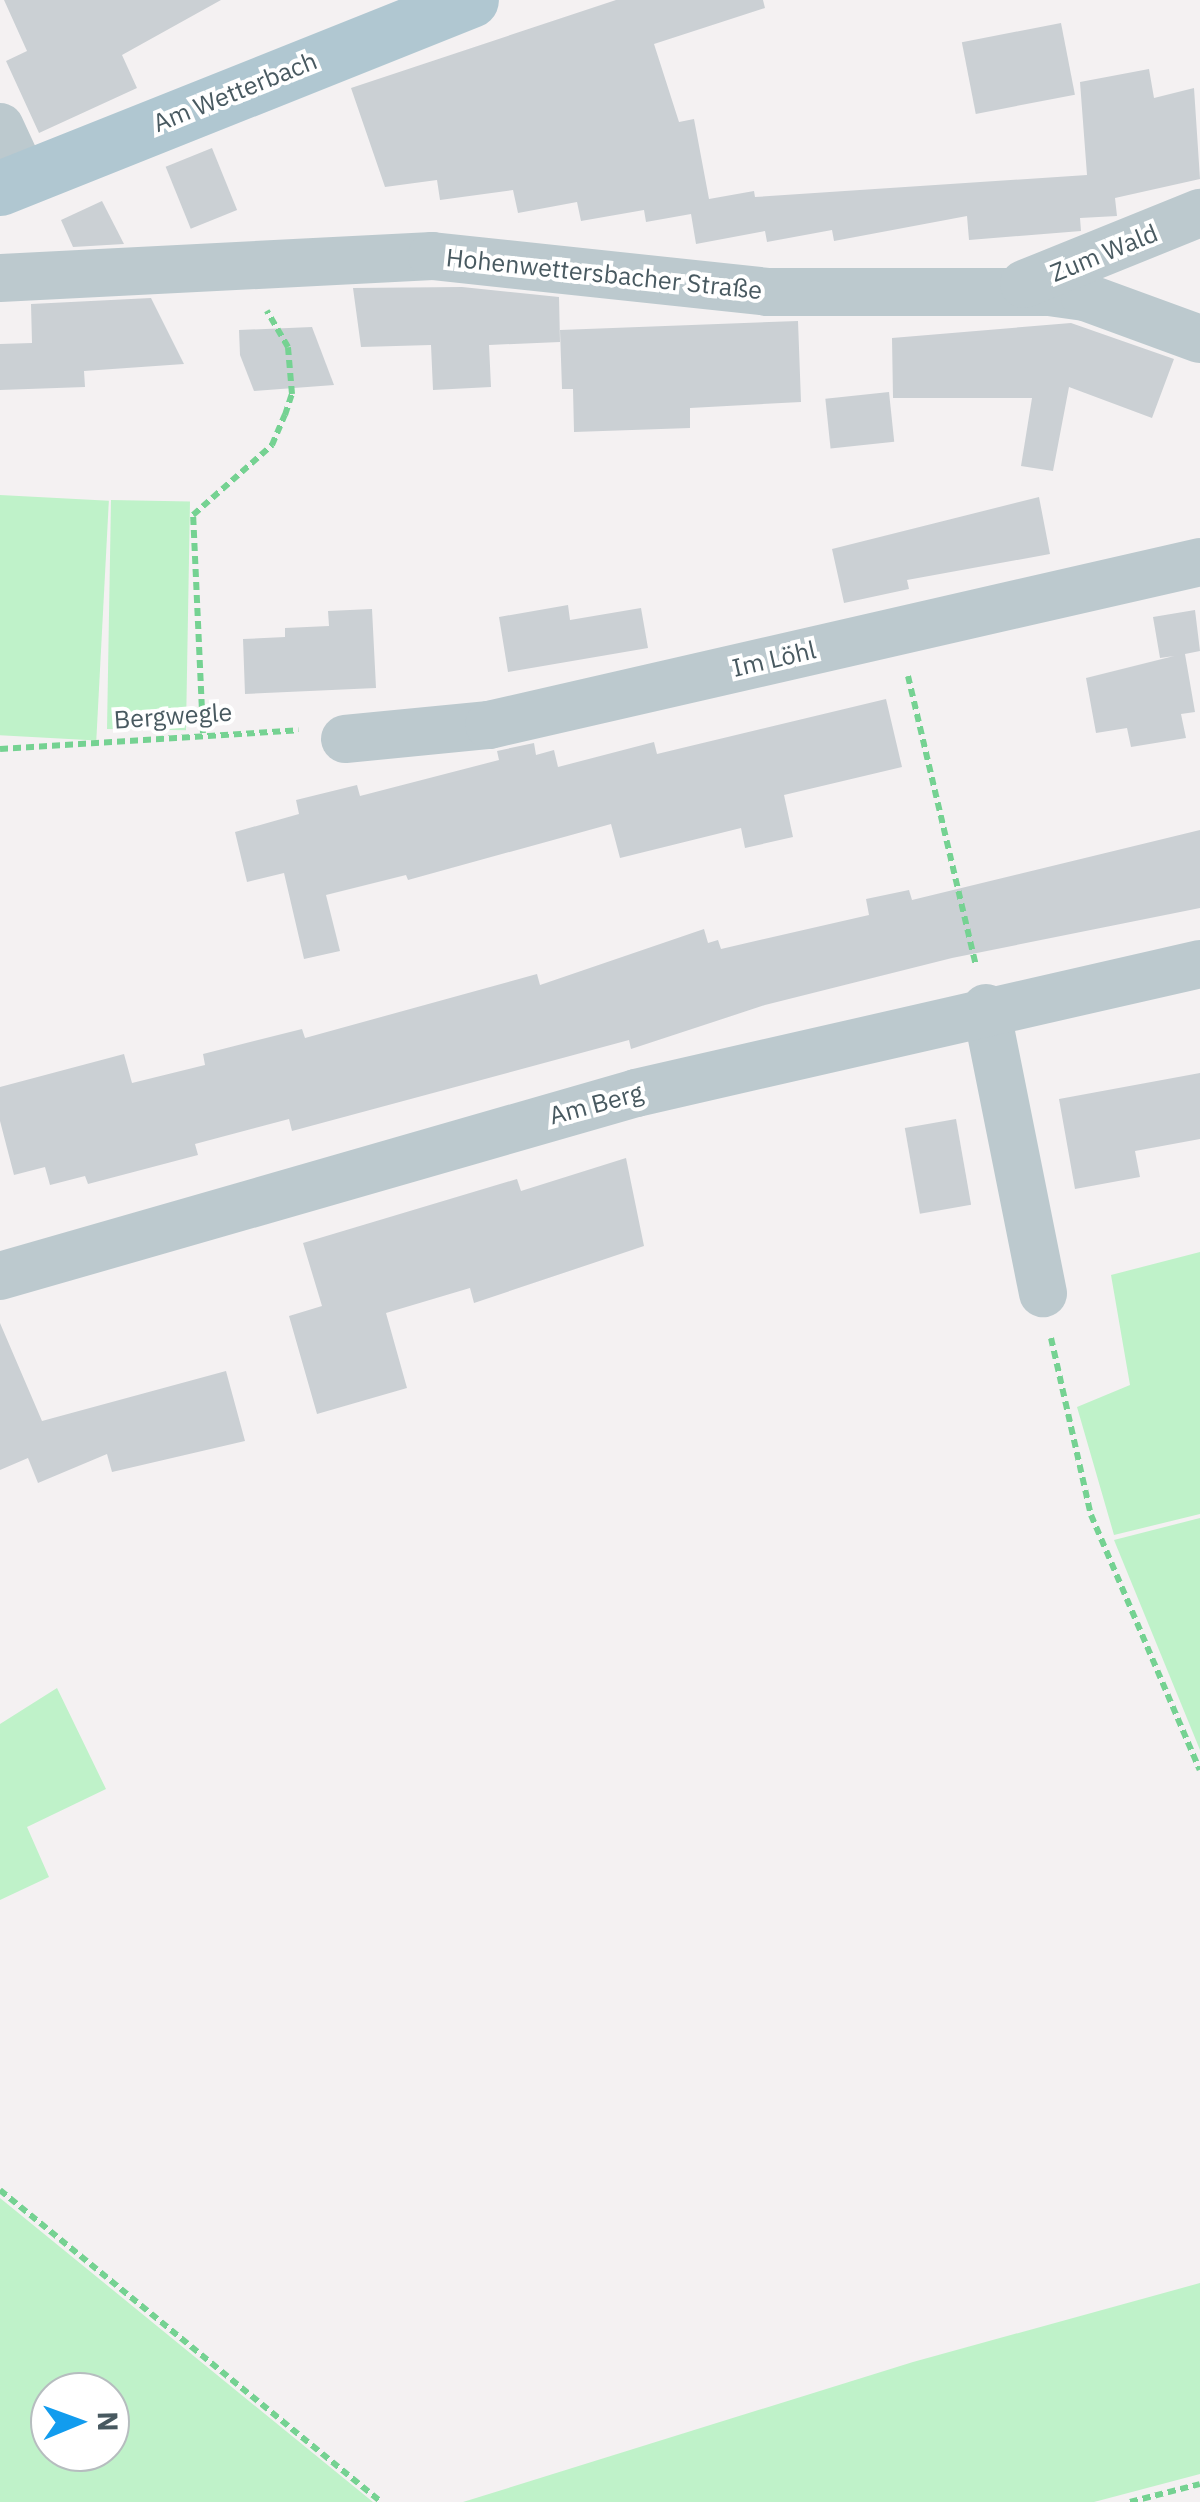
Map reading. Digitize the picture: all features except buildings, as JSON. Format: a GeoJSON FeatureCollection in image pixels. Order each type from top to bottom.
{"type":"FeatureCollection","features":[{"type":"Feature","properties":{"kind":"main road","name":"Am Wetterbach"},"geometry":{"type":"LineString","coordinates":[[12,184],[471,0]]}},
{"type":"Feature","properties":{"kind":"street"},"geometry":{"type":"LineString","coordinates":[[0,127],[12,184]]}},
{"type":"Feature","properties":{"kind":"street","name":"Zum Wald"},"geometry":{"type":"LineString","coordinates":[[1007,291],[1200,212]]}},
{"type":"Feature","properties":{"kind":"street","name":"Hohenwettersbacher Straße"},"geometry":{"type":"LineString","coordinates":[[0,278],[432,256],[767,292],[1007,291],[1085,297],[1200,339]]}},
{"type":"Feature","properties":{"kind":"street","name":"Im Löhl"},"geometry":{"type":"LineString","coordinates":[[345,739],[489,725],[1200,562]]}},
{"type":"Feature","properties":{"kind":"street","name":"Am Berg"},"geometry":{"type":"LineString","coordinates":[[0,1276],[520,1124],[986,1008],[1200,964]]}},
{"type":"Feature","properties":{"kind":"street"},"geometry":{"type":"LineString","coordinates":[[986,1008],[1043,1293]]}},
{"type":"Feature","properties":{"kind":"path"},"geometry":{"type":"LineString","coordinates":[[203,734],[192,515],[272,445],[292,394],[288,347],[267,312],[262,262]]}},
{"type":"Feature","properties":{"kind":"path"},"geometry":{"type":"LineString","coordinates":[[898,631],[986,1008]]}},
{"type":"Feature","properties":{"kind":"path","name":"Bergwegle"},"geometry":{"type":"LineString","coordinates":[[0,748],[334,728],[345,739]]}},
{"type":"Feature","properties":{"kind":"path"},"geometry":{"type":"LineString","coordinates":[[1043,1293],[1068,1436],[1091,1515],[1200,1770]]}},
{"type":"Feature","properties":{"kind":"path"},"geometry":{"type":"LineString","coordinates":[[0,2190],[380,2502]]}},
{"type":"Feature","properties":{"kind":"path"},"geometry":{"type":"LineString","coordinates":[[1130,2502],[1200,2484]]}},
{"type":"Feature","properties":{"kind":"green space"},"geometry":{"type":"Polygon","coordinates":[[[0,495],[109,501],[96,740],[0,735],[0,495]]]}},
{"type":"Feature","properties":{"kind":"green space"},"geometry":{"type":"Polygon","coordinates":[[[111,500],[190,501],[186,730],[107,729],[111,500]]]}},
{"type":"Feature","properties":{"kind":"green space"},"geometry":{"type":"Polygon","coordinates":[[[1200,1252],[1200,1514],[1114,1535],[1077,1407],[1130,1385],[1111,1275],[1200,1252]]]}},
{"type":"Feature","properties":{"kind":"green space"},"geometry":{"type":"Polygon","coordinates":[[[1200,1518],[1200,1750],[1114,1540],[1200,1518]]]}},
{"type":"Feature","properties":{"kind":"green space"},"geometry":{"type":"Polygon","coordinates":[[[57,1688],[106,1789],[27,1827],[49,1877],[0,1900],[0,1724],[57,1688]]]}},
{"type":"Feature","properties":{"kind":"green space"},"geometry":{"type":"Polygon","coordinates":[[[0,2198],[373,2502],[0,2502],[0,2198]]]}},
{"type":"Feature","properties":{"kind":"green space"},"geometry":{"type":"Polygon","coordinates":[[[1200,2283],[1200,2474],[1094,2502],[463,2502],[913,2362],[1200,2283]]]}}]}
